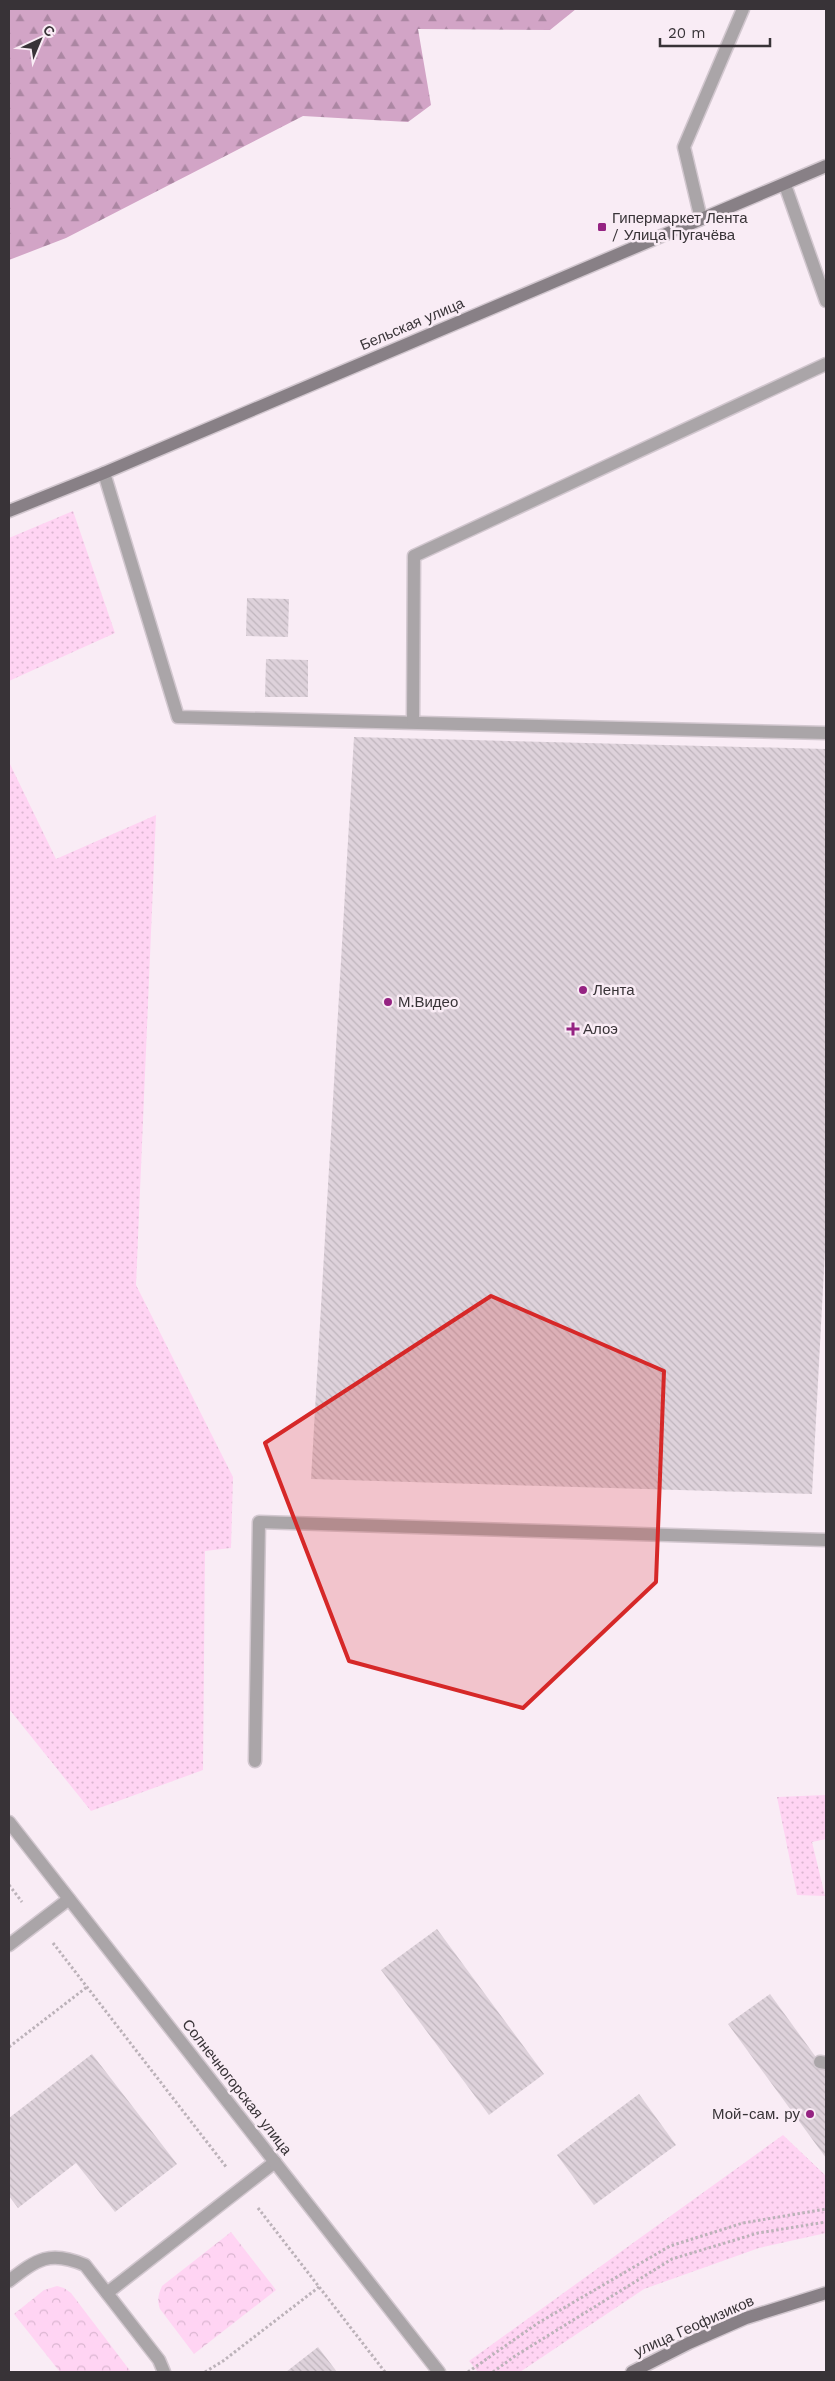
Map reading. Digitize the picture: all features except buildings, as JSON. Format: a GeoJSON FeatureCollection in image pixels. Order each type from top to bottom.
{"type":"FeatureCollection","features":[{"type":"Feature","properties":{"kind":"street"},"geometry":{"type":"LineString","coordinates":[[701,219],[684,147],[743,9]]}},
{"type":"Feature","properties":{"kind":"street","name":"Бельская улица"},"geometry":{"type":"LineString","coordinates":[[9,511],[104,473],[826,166]]}},
{"type":"Feature","properties":{"kind":"street"},"geometry":{"type":"LineString","coordinates":[[785,184],[826,301]]}},
{"type":"Feature","properties":{"kind":"street"},"geometry":{"type":"LineString","coordinates":[[413,722],[414,556],[826,364]]}},
{"type":"Feature","properties":{"kind":"street"},"geometry":{"type":"LineString","coordinates":[[104,473],[178,717],[826,733]]}},
{"type":"Feature","properties":{"kind":"street"},"geometry":{"type":"LineString","coordinates":[[255,1761],[259,1522],[826,1540]]}},
{"type":"Feature","properties":{"kind":"street","name":"Солнечногорская улица"},"geometry":{"type":"LineString","coordinates":[[9,1822],[439,2372]]}},
{"type":"Feature","properties":{"kind":"street"},"geometry":{"type":"LineString","coordinates":[[9,1945],[68,1899]]}},
{"type":"Feature","properties":{"kind":"street"},"geometry":{"type":"LineString","coordinates":[[107,2293],[275,2162]]}},
{"type":"Feature","properties":{"kind":"street"},"geometry":{"type":"LineString","coordinates":[[9,2281],[32,2262],[57,2256],[85,2265],[160,2360],[164,2372]]}},
{"type":"Feature","properties":{"kind":"street","name":"улица Геофизиков"},"geometry":{"type":"LineString","coordinates":[[632,2372],[689,2343],[746,2318],[826,2293]]}},
{"type":"Feature","properties":{"kind":"path"},"geometry":{"type":"LineString","coordinates":[[9,1885],[385,2372]]}},
{"type":"Feature","properties":{"kind":"path"},"geometry":{"type":"LineString","coordinates":[[9,2047],[87,1987]]}},
{"type":"Feature","properties":{"kind":"path"},"geometry":{"type":"LineString","coordinates":[[468,2372],[538,2323],[670,2246],[742,2224],[826,2209]]}},
{"type":"Feature","properties":{"kind":"path"},"geometry":{"type":"LineString","coordinates":[[494,2372],[515,2356],[672,2259],[758,2233],[826,2222]]}},
{"type":"Feature","properties":{"kind":"path"},"geometry":{"type":"LineString","coordinates":[[205,2372],[223,2361],[319,2287]]}},
{"type":"Feature","properties":{"kind":"highlighted area"},"geometry":{"type":"Polygon","coordinates":[[[491,1296],[664,1371],[656,1582],[523,1708],[349,1661],[265,1443],[491,1296]]]}},
{"type":"Feature","properties":{"kind":"green space"},"geometry":{"type":"Polygon","coordinates":[[[9,9],[576,9],[550,30],[418,29],[431,105],[408,122],[303,116],[66,238],[9,260],[9,9]]]}},
{"type":"Feature","properties":{"kind":"green space"},"geometry":{"type":"Polygon","coordinates":[[[73,511],[115,633],[9,681],[9,538],[73,511]]]}},
{"type":"Feature","properties":{"kind":"green space"},"geometry":{"type":"Polygon","coordinates":[[[9,762],[56,859],[156,815],[136,1285],[233,1477],[231,1548],[205,1551],[203,1770],[91,1811],[9,1709],[9,762]]]}},
{"type":"Feature","properties":{"kind":"green space"},"geometry":{"type":"Polygon","coordinates":[[[826,1795],[826,1839],[812,1842],[825,1896],[797,1895],[777,1797],[826,1795]]]}},
{"type":"Feature","properties":{"kind":"green space"},"geometry":{"type":"Polygon","coordinates":[[[783,2135],[826,2176],[826,2233],[759,2248],[644,2289],[520,2372],[478,2372],[469,2361],[783,2135]]]}},
{"type":"Feature","properties":{"kind":"green space"},"geometry":{"type":"Polygon","coordinates":[[[231,2232],[276,2290],[194,2354],[160,2309],[158,2301],[160,2292],[162,2286],[231,2232]]]}},
{"type":"Feature","properties":{"kind":"green space"},"geometry":{"type":"Polygon","coordinates":[[[57,2286],[71,2293],[131,2372],[60,2372],[14,2314],[44,2290],[57,2286]]]}},
{"type":"Feature","properties":{"kind":"place","name":"Гипермаркет Лента / Улица Пугачёва"},"geometry":{"type":"Point","coordinates":[602,227]}},
{"type":"Feature","properties":{"kind":"place","name":"Лента"},"geometry":{"type":"Point","coordinates":[583,990]}},
{"type":"Feature","properties":{"kind":"place","name":"М.Видео"},"geometry":{"type":"Point","coordinates":[388,1002]}},
{"type":"Feature","properties":{"kind":"place","name":"Алоэ"},"geometry":{"type":"Point","coordinates":[573,1029]}},
{"type":"Feature","properties":{"kind":"place","name":"Мой-сам. ру"},"geometry":{"type":"Point","coordinates":[810,2114]}}]}
